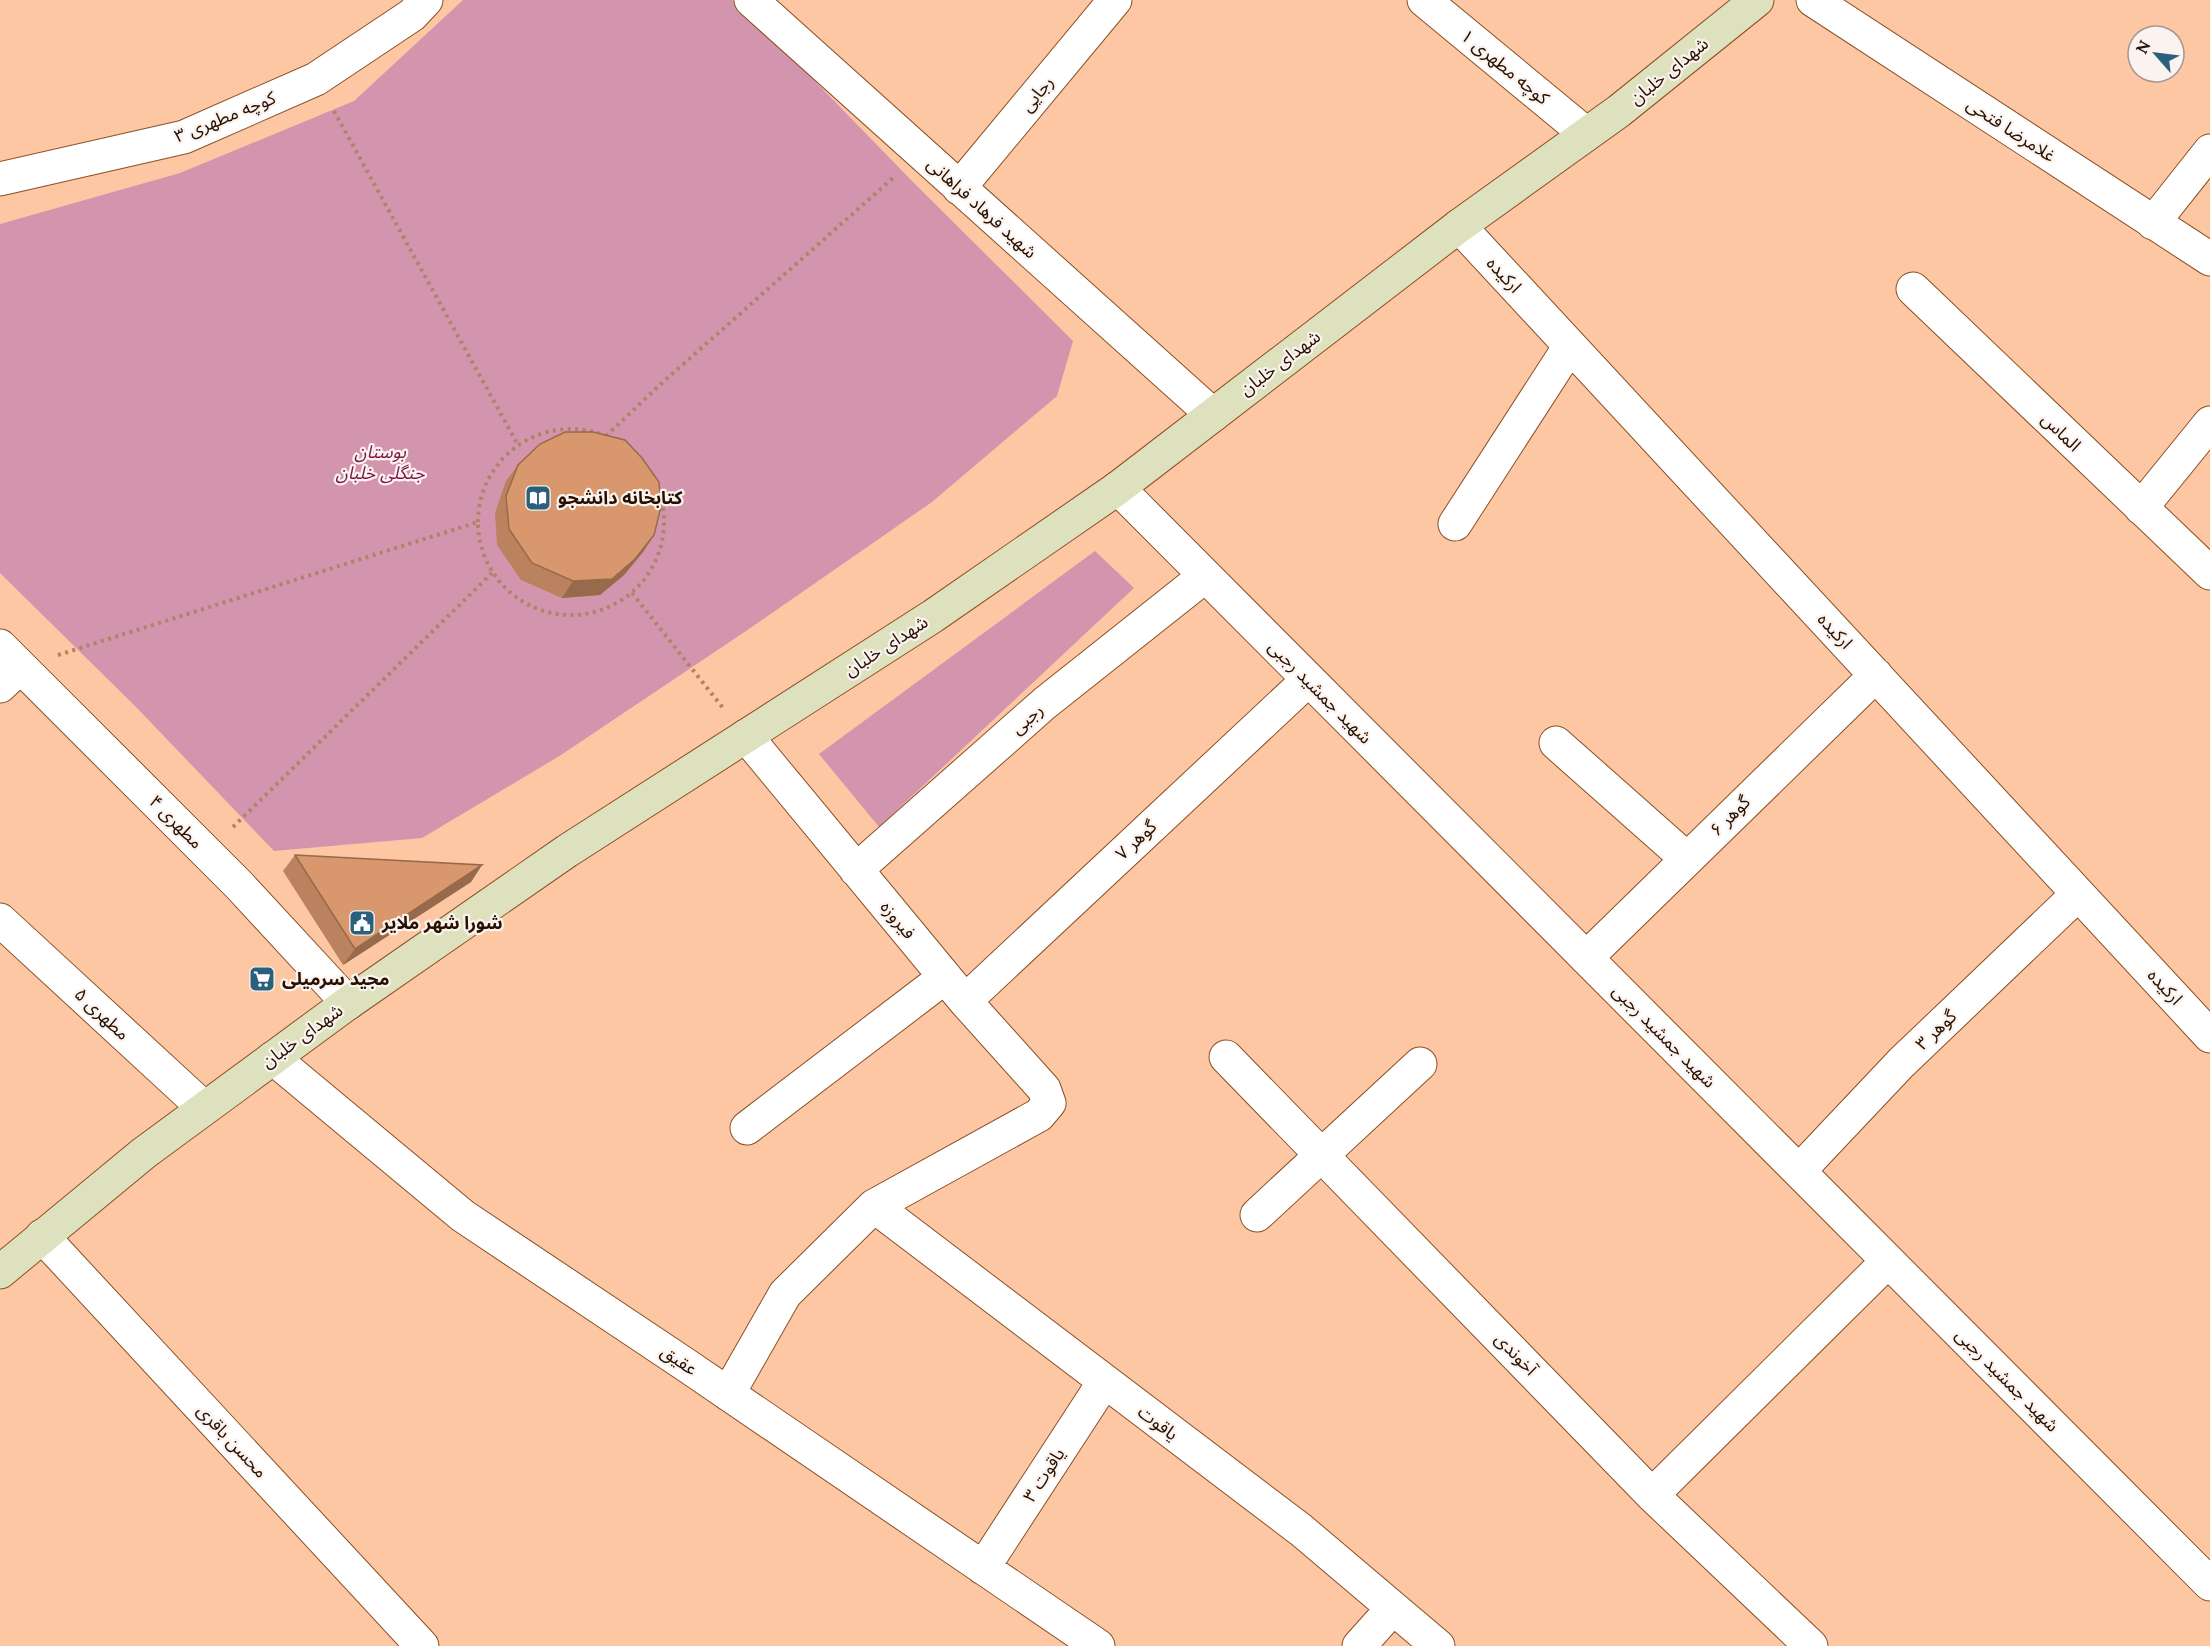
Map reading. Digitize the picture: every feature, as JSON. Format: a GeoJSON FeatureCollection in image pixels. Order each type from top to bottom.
{"type":"FeatureCollection","features":[{"type":"Feature","properties":{"kind":"street","name":"کوچه مطهری ۳"},"geometry":{"type":"LineString","coordinates":[[0,178],[184,137],[316,79],[412,15],[426,0]]}},
{"type":"Feature","properties":{"kind":"street","name":"رجایی"},"geometry":{"type":"LineString","coordinates":[[959,188],[1115,0]]}},
{"type":"Feature","properties":{"kind":"street","name":"کوچه مطهری ۱"},"geometry":{"type":"LineString","coordinates":[[1424,0],[1585,133]]}},
{"type":"Feature","properties":{"kind":"street","name":"شهدای خلبان"},"geometry":{"type":"LineString","coordinates":[[0,1272],[144,1153],[348,1003],[567,851],[933,616],[1118,489],[1459,226],[1585,133],[1619,111],[1757,0]]}},
{"type":"Feature","properties":{"kind":"street","name":"غلامرضا فتحی"},"geometry":{"type":"LineString","coordinates":[[1813,0],[2210,259]]}},
{"type":"Feature","properties":{"kind":"street","name":"شهید فرهاد فراهانی"},"geometry":{"type":"LineString","coordinates":[[756,2],[959,188],[1213,415]]}},
{"type":"Feature","properties":{"kind":"street"},"geometry":{"type":"LineString","coordinates":[[2153,223],[2210,151]]}},
{"type":"Feature","properties":{"kind":"street","name":"ارکیده"},"geometry":{"type":"LineString","coordinates":[[1459,226],[2210,1036]]}},
{"type":"Feature","properties":{"kind":"street","name":"الماس"},"geometry":{"type":"LineString","coordinates":[[1913,289],[2210,573]]}},
{"type":"Feature","properties":{"kind":"street"},"geometry":{"type":"LineString","coordinates":[[1455,524],[1570,346]]}},
{"type":"Feature","properties":{"kind":"street"},"geometry":{"type":"LineString","coordinates":[[2141,508],[2210,423]]}},
{"type":"Feature","properties":{"kind":"street","name":"شهید جمشید رجبی"},"geometry":{"type":"LineString","coordinates":[[1118,489],[2210,1584]]}},
{"type":"Feature","properties":{"kind":"street","name":"رجبی"},"geometry":{"type":"LineString","coordinates":[[856,870],[1045,703],[1205,576]]}},
{"type":"Feature","properties":{"kind":"street","name":"مطهری ۴"},"geometry":{"type":"LineString","coordinates":[[7,666],[207,853],[348,1003]]}},
{"type":"Feature","properties":{"kind":"street","name":"گوهر ۶"},"geometry":{"type":"LineString","coordinates":[[1586,958],[1876,675]]}},
{"type":"Feature","properties":{"kind":"street","name":"گوهر ۷"},"geometry":{"type":"LineString","coordinates":[[747,1128],[955,989],[1308,680]]}},
{"type":"Feature","properties":{"kind":"street","name":"فیروزه"},"geometry":{"type":"LineString","coordinates":[[746,736],[955,989],[1044,1089],[1049,1103],[1039,1115],[874,1206]]}},
{"type":"Feature","properties":{"kind":"street"},"geometry":{"type":"LineString","coordinates":[[1556,743],[1687,859]]}},
{"type":"Feature","properties":{"kind":"street","name":"گوهر ۳"},"geometry":{"type":"LineString","coordinates":[[1798,1171],[1900,1063],[2078,894]]}},
{"type":"Feature","properties":{"kind":"street","name":"مطهری ۵"},"geometry":{"type":"LineString","coordinates":[[0,920],[204,1108]]}},
{"type":"Feature","properties":{"kind":"street","name":"آخوندی"},"geometry":{"type":"LineString","coordinates":[[1226,1057],[1652,1495],[1808,1645]]}},
{"type":"Feature","properties":{"kind":"street","name":"عقیق"},"geometry":{"type":"LineString","coordinates":[[273,1058],[464,1216],[1098,1646]]}},
{"type":"Feature","properties":{"kind":"street"},"geometry":{"type":"LineString","coordinates":[[1257,1215],[1420,1064]]}},
{"type":"Feature","properties":{"kind":"street"},"geometry":{"type":"LineString","coordinates":[[728,1394],[785,1294],[874,1206]]}},
{"type":"Feature","properties":{"kind":"street","name":"یاقوت"},"geometry":{"type":"LineString","coordinates":[[874,1206],[1104,1383],[1301,1530],[1438,1646]]}},
{"type":"Feature","properties":{"kind":"street","name":"محسن باقری"},"geometry":{"type":"LineString","coordinates":[[42,1236],[422,1646]]}},
{"type":"Feature","properties":{"kind":"street"},"geometry":{"type":"LineString","coordinates":[[1652,1495],[1888,1261]]}},
{"type":"Feature","properties":{"kind":"street","name":"یاقوت ۳"},"geometry":{"type":"LineString","coordinates":[[983,1568],[1104,1383]]}},
{"type":"Feature","properties":{"kind":"street"},"geometry":{"type":"LineString","coordinates":[[1359,1646],[1393,1608]]}},
{"type":"Feature","properties":{"kind":"path"},"geometry":{"type":"LineString","coordinates":[[316,79],[519,445]]}},
{"type":"Feature","properties":{"kind":"path"},"geometry":{"type":"LineString","coordinates":[[606,436],[662,383],[921,153]]}},
{"type":"Feature","properties":{"kind":"path"},"geometry":{"type":"LineString","coordinates":[[561,429],[584,430],[606,436],[629,449],[647,469],[659,494],[664,520],[660,547],[649,572],[632,593],[609,607],[584,615],[558,615],[532,607],[510,593],[492,573],[481,548],[478,522],[480,499],[488,478],[502,460],[519,445],[539,435],[561,429]]}},
{"type":"Feature","properties":{"kind":"path"},"geometry":{"type":"LineString","coordinates":[[7,666],[478,522]]}},
{"type":"Feature","properties":{"kind":"path"},"geometry":{"type":"LineString","coordinates":[[207,853],[492,573]]}},
{"type":"Feature","properties":{"kind":"path"},"geometry":{"type":"LineString","coordinates":[[632,593],[746,736]]}},
{"type":"Feature","properties":{"kind":"green space","name":"بوستان جنگلی خلبان"},"geometry":{"type":"Polygon","coordinates":[[[463,0],[732,0],[769,34],[913,182],[1073,341],[1057,396],[932,502],[561,755],[422,838],[274,851],[136,707],[0,573],[0,224],[180,173],[354,101],[463,0]]]}},
{"type":"Feature","properties":{"kind":"green space"},"geometry":{"type":"Polygon","coordinates":[[[1095,551],[1134,588],[879,827],[819,754],[1095,551]]]}},
{"type":"Feature","properties":{"kind":"building"},"geometry":{"type":"Polygon","coordinates":[[[565,432],[593,432],[625,440],[642,458],[659,482],[661,507],[654,535],[635,559],[612,579],[573,581],[532,563],[509,529],[506,496],[518,465],[540,444],[565,432]]]}},
{"type":"Feature","properties":{"kind":"building","name":"شورا شهر ملایر"},"geometry":{"type":"Polygon","coordinates":[[[295,855],[482,865],[355,949],[295,855]]]}},
{"type":"Feature","properties":{"kind":"place","name":"کتابخانه دانشجو"},"geometry":{"type":"Point","coordinates":[538,498]}},
{"type":"Feature","properties":{"kind":"place","name":"شورا شهر ملایر"},"geometry":{"type":"Point","coordinates":[362,923]}},
{"type":"Feature","properties":{"kind":"place","name":"مجید سرمیلی"},"geometry":{"type":"Point","coordinates":[262,979]}}]}
